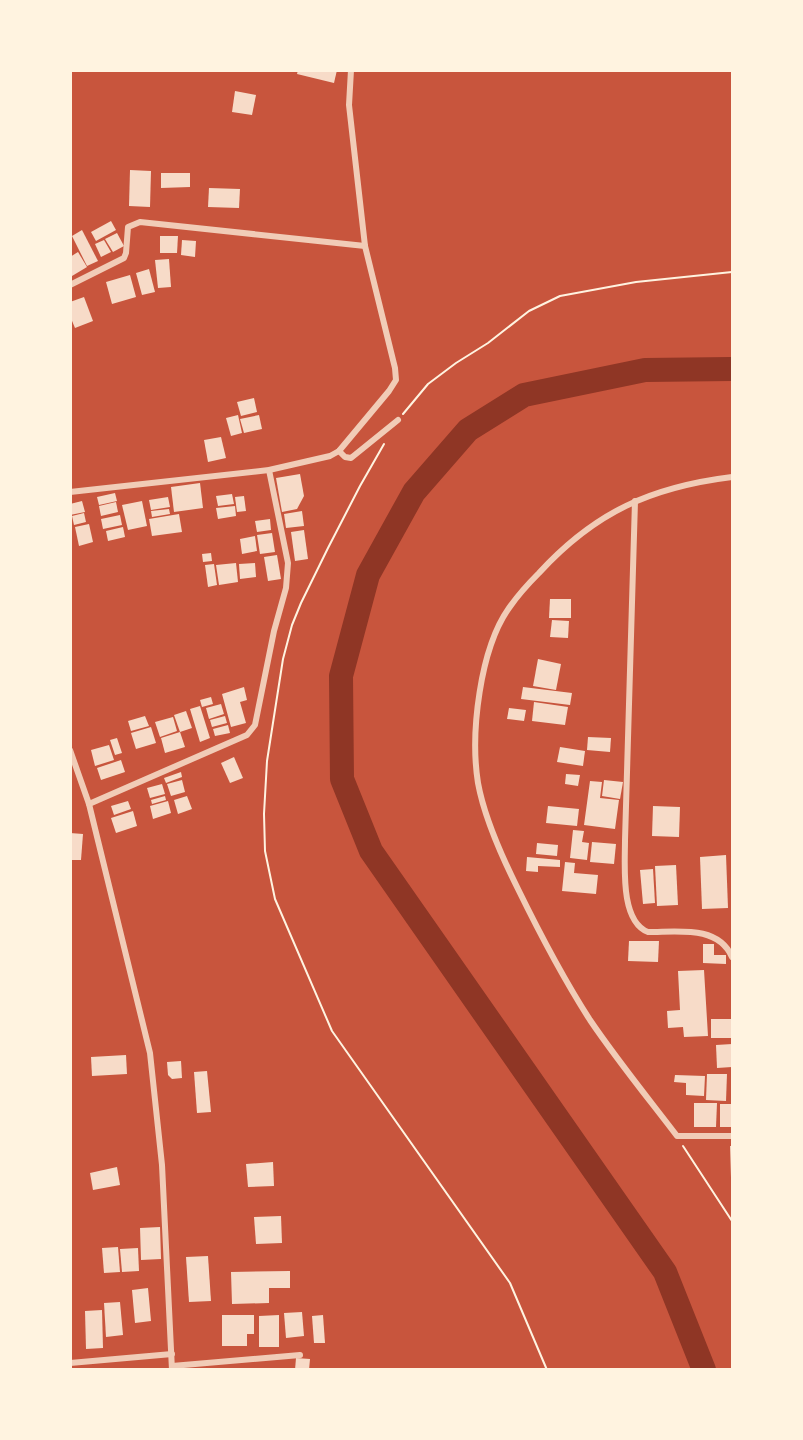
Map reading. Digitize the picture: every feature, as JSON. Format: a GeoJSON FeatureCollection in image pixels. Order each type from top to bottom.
{"type":"FeatureCollection","features":[{"type":"Feature","properties":{"kind":"street"},"geometry":{"type":"LineString","coordinates":[[70,492],[269,470],[330,456],[339,451],[389,391],[396,380],[392,354],[364,246],[349,105],[351,70]]}},
{"type":"Feature","properties":{"kind":"street"},"geometry":{"type":"LineString","coordinates":[[70,285],[124,258],[128,227],[140,222],[364,246]]}},
{"type":"Feature","properties":{"kind":"street"},"geometry":{"type":"LineString","coordinates":[[339,451],[345,457],[351,458],[398,420]]}},
{"type":"Feature","properties":{"kind":"street"},"geometry":{"type":"LineString","coordinates":[[89,804],[247,735],[255,725],[288,574],[288,563],[269,470]]}},
{"type":"Feature","properties":{"kind":"street"},"geometry":{"type":"LineString","coordinates":[[732,477],[700,481],[634,501],[582,532],[556,555],[508,609],[492,644],[477,714],[478,784],[496,840],[546,945],[591,1021],[677,1136],[732,1136]]}},
{"type":"Feature","properties":{"kind":"street"},"geometry":{"type":"LineString","coordinates":[[634,501],[625,840],[626,885],[630,910],[633,919],[642,930],[690,932],[715,937],[724,943],[732,957]]}},
{"type":"Feature","properties":{"kind":"street"},"geometry":{"type":"LineString","coordinates":[[70,750],[89,804],[150,1053],[162,1165],[172,1368],[300,1355]]}},
{"type":"Feature","properties":{"kind":"street"},"geometry":{"type":"LineString","coordinates":[[70,1363],[172,1354]]}},
{"type":"Feature","properties":{"kind":"path"},"geometry":{"type":"LineString","coordinates":[[398,420],[428,384],[488,343],[529,311],[560,296],[636,282],[732,272]]}},
{"type":"Feature","properties":{"kind":"path"},"geometry":{"type":"LineString","coordinates":[[387,439],[354,496],[292,625],[283,659],[267,761],[264,814],[265,851],[275,899],[332,1031],[510,1283],[547,1370]]}},
{"type":"Feature","properties":{"kind":"path"},"geometry":{"type":"LineString","coordinates":[[677,1136],[732,1221]]}},
{"type":"Feature","properties":{"kind":"building"},"geometry":{"type":"Polygon","coordinates":[[[298,70],[337,70],[334,83],[297,74],[298,70]]]}},
{"type":"Feature","properties":{"kind":"building"},"geometry":{"type":"Polygon","coordinates":[[[235,91],[256,95],[252,115],[232,112],[235,91]]]}},
{"type":"Feature","properties":{"kind":"building"},"geometry":{"type":"Polygon","coordinates":[[[130,170],[151,171],[150,207],[129,206],[130,170]]]}},
{"type":"Feature","properties":{"kind":"building"},"geometry":{"type":"Polygon","coordinates":[[[161,173],[190,173],[190,187],[161,188],[161,173]]]}},
{"type":"Feature","properties":{"kind":"building"},"geometry":{"type":"Polygon","coordinates":[[[209,188],[240,189],[239,208],[208,207],[209,188]]]}},
{"type":"Feature","properties":{"kind":"building"},"geometry":{"type":"Polygon","coordinates":[[[111,221],[116,230],[96,241],[91,232],[111,221]]]}},
{"type":"Feature","properties":{"kind":"building"},"geometry":{"type":"Polygon","coordinates":[[[82,230],[98,261],[87,266],[72,236],[82,230]]]}},
{"type":"Feature","properties":{"kind":"building"},"geometry":{"type":"Polygon","coordinates":[[[117,233],[124,246],[113,252],[105,239],[117,233]]]}},
{"type":"Feature","properties":{"kind":"building"},"geometry":{"type":"Polygon","coordinates":[[[160,236],[178,236],[177,253],[160,253],[160,236]]]}},
{"type":"Feature","properties":{"kind":"building"},"geometry":{"type":"Polygon","coordinates":[[[104,240],[111,252],[101,257],[95,244],[104,240]]]}},
{"type":"Feature","properties":{"kind":"building"},"geometry":{"type":"Polygon","coordinates":[[[182,240],[196,241],[195,257],[181,255],[182,240]]]}},
{"type":"Feature","properties":{"kind":"building"},"geometry":{"type":"Polygon","coordinates":[[[78,252],[87,267],[72,276],[70,257],[78,252]]]}},
{"type":"Feature","properties":{"kind":"building"},"geometry":{"type":"Polygon","coordinates":[[[169,259],[171,287],[158,288],[155,260],[169,259]]]}},
{"type":"Feature","properties":{"kind":"building"},"geometry":{"type":"Polygon","coordinates":[[[149,269],[155,292],[142,295],[136,273],[149,269]]]}},
{"type":"Feature","properties":{"kind":"building"},"geometry":{"type":"Polygon","coordinates":[[[130,275],[136,297],[112,304],[106,282],[130,275]]]}},
{"type":"Feature","properties":{"kind":"building"},"geometry":{"type":"Polygon","coordinates":[[[84,297],[93,321],[75,328],[70,316],[70,302],[84,297]]]}},
{"type":"Feature","properties":{"kind":"building"},"geometry":{"type":"Polygon","coordinates":[[[254,398],[257,412],[241,416],[237,402],[254,398]]]}},
{"type":"Feature","properties":{"kind":"building"},"geometry":{"type":"Polygon","coordinates":[[[238,415],[242,433],[231,436],[226,418],[238,415]]]}},
{"type":"Feature","properties":{"kind":"building"},"geometry":{"type":"Polygon","coordinates":[[[259,415],[262,429],[244,433],[240,419],[259,415]]]}},
{"type":"Feature","properties":{"kind":"building"},"geometry":{"type":"Polygon","coordinates":[[[221,437],[226,458],[208,462],[204,440],[221,437]]]}},
{"type":"Feature","properties":{"kind":"building"},"geometry":{"type":"Polygon","coordinates":[[[300,474],[304,496],[297,509],[282,512],[276,478],[300,474]]]}},
{"type":"Feature","properties":{"kind":"building"},"geometry":{"type":"Polygon","coordinates":[[[200,483],[203,508],[174,512],[171,487],[200,483]]]}},
{"type":"Feature","properties":{"kind":"building"},"geometry":{"type":"Polygon","coordinates":[[[115,493],[117,501],[99,505],[97,497],[115,493]]]}},
{"type":"Feature","properties":{"kind":"building"},"geometry":{"type":"Polygon","coordinates":[[[232,494],[234,504],[218,506],[216,496],[232,494]]]}},
{"type":"Feature","properties":{"kind":"building"},"geometry":{"type":"Polygon","coordinates":[[[244,496],[246,511],[237,512],[235,497],[244,496]]]}},
{"type":"Feature","properties":{"kind":"building"},"geometry":{"type":"Polygon","coordinates":[[[168,497],[170,507],[151,510],[149,500],[168,497]]]}},
{"type":"Feature","properties":{"kind":"building"},"geometry":{"type":"Polygon","coordinates":[[[82,501],[85,512],[70,515],[70,504],[82,501]]]}},
{"type":"Feature","properties":{"kind":"building"},"geometry":{"type":"Polygon","coordinates":[[[142,501],[147,526],[128,530],[122,505],[142,501]]]}},
{"type":"Feature","properties":{"kind":"building"},"geometry":{"type":"Polygon","coordinates":[[[116,502],[118,512],[101,516],[99,506],[116,502]]]}},
{"type":"Feature","properties":{"kind":"building"},"geometry":{"type":"Polygon","coordinates":[[[235,506],[236,516],[218,519],[216,508],[235,506]]]}},
{"type":"Feature","properties":{"kind":"building"},"geometry":{"type":"Polygon","coordinates":[[[169,509],[170,514],[152,517],[151,511],[169,509]]]}},
{"type":"Feature","properties":{"kind":"building"},"geometry":{"type":"Polygon","coordinates":[[[302,511],[304,526],[286,528],[284,514],[302,511]]]}},
{"type":"Feature","properties":{"kind":"building"},"geometry":{"type":"Polygon","coordinates":[[[84,513],[86,522],[74,525],[72,516],[84,513]]]}},
{"type":"Feature","properties":{"kind":"building"},"geometry":{"type":"Polygon","coordinates":[[[179,514],[182,532],[152,536],[149,519],[179,514]]]}},
{"type":"Feature","properties":{"kind":"building"},"geometry":{"type":"Polygon","coordinates":[[[120,515],[122,525],[103,529],[101,519],[120,515]]]}},
{"type":"Feature","properties":{"kind":"building"},"geometry":{"type":"Polygon","coordinates":[[[270,519],[271,530],[257,532],[255,521],[270,519]]]}},
{"type":"Feature","properties":{"kind":"building"},"geometry":{"type":"Polygon","coordinates":[[[89,524],[93,542],[79,546],[75,527],[89,524]]]}},
{"type":"Feature","properties":{"kind":"building"},"geometry":{"type":"Polygon","coordinates":[[[123,527],[125,537],[108,541],[106,531],[123,527]]]}},
{"type":"Feature","properties":{"kind":"building"},"geometry":{"type":"Polygon","coordinates":[[[304,530],[308,559],[295,561],[291,532],[304,530]]]}},
{"type":"Feature","properties":{"kind":"building"},"geometry":{"type":"Polygon","coordinates":[[[272,533],[275,552],[260,554],[257,535],[272,533]]]}},
{"type":"Feature","properties":{"kind":"building"},"geometry":{"type":"Polygon","coordinates":[[[255,536],[257,551],[242,554],[240,539],[255,536]]]}},
{"type":"Feature","properties":{"kind":"building"},"geometry":{"type":"Polygon","coordinates":[[[211,553],[212,561],[203,562],[202,554],[211,553]]]}},
{"type":"Feature","properties":{"kind":"building"},"geometry":{"type":"Polygon","coordinates":[[[277,555],[281,579],[268,581],[264,557],[277,555]]]}},
{"type":"Feature","properties":{"kind":"building"},"geometry":{"type":"Polygon","coordinates":[[[236,563],[238,582],[219,585],[216,565],[236,563]]]}},
{"type":"Feature","properties":{"kind":"building"},"geometry":{"type":"Polygon","coordinates":[[[255,563],[256,577],[240,579],[239,564],[255,563]]]}},
{"type":"Feature","properties":{"kind":"building"},"geometry":{"type":"Polygon","coordinates":[[[214,564],[217,585],[208,587],[205,565],[214,564]]]}},
{"type":"Feature","properties":{"kind":"building"},"geometry":{"type":"Polygon","coordinates":[[[550,599],[571,599],[571,618],[549,618],[550,599]]]}},
{"type":"Feature","properties":{"kind":"building"},"geometry":{"type":"Polygon","coordinates":[[[552,620],[569,621],[568,638],[550,637],[552,620]]]}},
{"type":"Feature","properties":{"kind":"building"},"geometry":{"type":"Polygon","coordinates":[[[538,659],[561,664],[556,690],[533,686],[538,659]]]}},
{"type":"Feature","properties":{"kind":"building"},"geometry":{"type":"Polygon","coordinates":[[[244,687],[247,700],[240,702],[246,723],[231,727],[222,694],[244,687]]]}},
{"type":"Feature","properties":{"kind":"building"},"geometry":{"type":"Polygon","coordinates":[[[523,687],[572,693],[570,705],[521,699],[523,687]]]}},
{"type":"Feature","properties":{"kind":"building"},"geometry":{"type":"Polygon","coordinates":[[[211,697],[213,704],[202,707],[200,700],[211,697]]]}},
{"type":"Feature","properties":{"kind":"building"},"geometry":{"type":"Polygon","coordinates":[[[534,702],[568,707],[565,725],[532,721],[534,702]]]}},
{"type":"Feature","properties":{"kind":"building"},"geometry":{"type":"Polygon","coordinates":[[[221,704],[224,714],[209,719],[206,708],[221,704]]]}},
{"type":"Feature","properties":{"kind":"building"},"geometry":{"type":"Polygon","coordinates":[[[200,706],[210,738],[200,742],[190,709],[200,706]]]}},
{"type":"Feature","properties":{"kind":"building"},"geometry":{"type":"Polygon","coordinates":[[[509,708],[526,710],[524,721],[507,719],[509,708]]]}},
{"type":"Feature","properties":{"kind":"building"},"geometry":{"type":"Polygon","coordinates":[[[186,711],[192,728],[180,732],[174,715],[186,711]]]}},
{"type":"Feature","properties":{"kind":"building"},"geometry":{"type":"Polygon","coordinates":[[[145,716],[149,726],[131,731],[128,721],[145,716]]]}},
{"type":"Feature","properties":{"kind":"building"},"geometry":{"type":"Polygon","coordinates":[[[225,716],[227,723],[212,727],[210,720],[225,716]]]}},
{"type":"Feature","properties":{"kind":"building"},"geometry":{"type":"Polygon","coordinates":[[[173,717],[177,731],[160,737],[155,722],[173,717]]]}},
{"type":"Feature","properties":{"kind":"building"},"geometry":{"type":"Polygon","coordinates":[[[228,725],[230,733],[215,736],[213,729],[228,725]]]}},
{"type":"Feature","properties":{"kind":"building"},"geometry":{"type":"Polygon","coordinates":[[[151,727],[156,743],[136,749],[131,733],[151,727]]]}},
{"type":"Feature","properties":{"kind":"building"},"geometry":{"type":"Polygon","coordinates":[[[180,732],[185,747],[165,753],[161,738],[180,732]]]}},
{"type":"Feature","properties":{"kind":"building"},"geometry":{"type":"Polygon","coordinates":[[[588,737],[611,738],[610,752],[587,750],[588,737]]]}},
{"type":"Feature","properties":{"kind":"building"},"geometry":{"type":"Polygon","coordinates":[[[117,738],[122,753],[115,755],[110,740],[117,738]]]}},
{"type":"Feature","properties":{"kind":"building"},"geometry":{"type":"Polygon","coordinates":[[[109,745],[114,760],[95,766],[91,750],[109,745]]]}},
{"type":"Feature","properties":{"kind":"building"},"geometry":{"type":"Polygon","coordinates":[[[560,747],[585,751],[583,766],[557,762],[560,747]]]}},
{"type":"Feature","properties":{"kind":"building"},"geometry":{"type":"Polygon","coordinates":[[[234,757],[243,778],[230,783],[221,763],[234,757]]]}},
{"type":"Feature","properties":{"kind":"building"},"geometry":{"type":"Polygon","coordinates":[[[121,760],[125,772],[101,780],[97,768],[121,760]]]}},
{"type":"Feature","properties":{"kind":"building"},"geometry":{"type":"Polygon","coordinates":[[[181,772],[182,777],[166,783],[164,778],[181,772]]]}},
{"type":"Feature","properties":{"kind":"building"},"geometry":{"type":"Polygon","coordinates":[[[566,774],[580,775],[578,786],[565,784],[566,774]]]}},
{"type":"Feature","properties":{"kind":"building"},"geometry":{"type":"Polygon","coordinates":[[[182,780],[185,792],[171,796],[167,784],[182,780]]]}},
{"type":"Feature","properties":{"kind":"building"},"geometry":{"type":"Polygon","coordinates":[[[604,780],[623,782],[620,799],[602,796],[604,780]]]}},
{"type":"Feature","properties":{"kind":"building"},"geometry":{"type":"Polygon","coordinates":[[[590,781],[602,782],[600,798],[619,800],[615,829],[584,825],[590,781]]]}},
{"type":"Feature","properties":{"kind":"building"},"geometry":{"type":"Polygon","coordinates":[[[162,784],[165,794],[150,798],[147,788],[162,784]]]}},
{"type":"Feature","properties":{"kind":"building"},"geometry":{"type":"Polygon","coordinates":[[[165,796],[166,800],[152,804],[151,800],[165,796]]]}},
{"type":"Feature","properties":{"kind":"building"},"geometry":{"type":"Polygon","coordinates":[[[187,796],[192,809],[178,814],[174,800],[187,796]]]}},
{"type":"Feature","properties":{"kind":"building"},"geometry":{"type":"Polygon","coordinates":[[[128,801],[131,809],[114,815],[111,806],[128,801]]]}},
{"type":"Feature","properties":{"kind":"building"},"geometry":{"type":"Polygon","coordinates":[[[168,801],[171,813],[153,819],[150,806],[168,801]]]}},
{"type":"Feature","properties":{"kind":"building"},"geometry":{"type":"Polygon","coordinates":[[[548,806],[579,809],[577,826],[546,823],[548,806]]]}},
{"type":"Feature","properties":{"kind":"building"},"geometry":{"type":"Polygon","coordinates":[[[653,806],[680,807],[679,837],[652,836],[653,806]]]}},
{"type":"Feature","properties":{"kind":"building"},"geometry":{"type":"Polygon","coordinates":[[[133,811],[137,826],[116,833],[111,818],[133,811]]]}},
{"type":"Feature","properties":{"kind":"building"},"geometry":{"type":"Polygon","coordinates":[[[573,830],[584,831],[582,842],[589,843],[587,860],[570,858],[573,830]]]}},
{"type":"Feature","properties":{"kind":"building"},"geometry":{"type":"Polygon","coordinates":[[[70,833],[83,834],[81,860],[70,860],[70,833]]]}},
{"type":"Feature","properties":{"kind":"building"},"geometry":{"type":"Polygon","coordinates":[[[592,842],[616,844],[614,864],[590,862],[592,842]]]}},
{"type":"Feature","properties":{"kind":"building"},"geometry":{"type":"Polygon","coordinates":[[[537,843],[558,845],[557,856],[536,854],[537,843]]]}},
{"type":"Feature","properties":{"kind":"building"},"geometry":{"type":"Polygon","coordinates":[[[726,855],[728,908],[702,909],[700,857],[726,855]]]}},
{"type":"Feature","properties":{"kind":"building"},"geometry":{"type":"Polygon","coordinates":[[[527,857],[560,860],[560,867],[538,866],[538,872],[526,871],[527,857]]]}},
{"type":"Feature","properties":{"kind":"building"},"geometry":{"type":"Polygon","coordinates":[[[565,862],[575,863],[574,873],[598,875],[596,894],[562,891],[565,862]]]}},
{"type":"Feature","properties":{"kind":"building"},"geometry":{"type":"Polygon","coordinates":[[[676,865],[678,905],[657,906],[655,866],[676,865]]]}},
{"type":"Feature","properties":{"kind":"building"},"geometry":{"type":"Polygon","coordinates":[[[653,869],[655,903],[643,904],[640,870],[653,869]]]}},
{"type":"Feature","properties":{"kind":"building"},"geometry":{"type":"Polygon","coordinates":[[[629,941],[659,941],[658,962],[628,961],[629,941]]]}},
{"type":"Feature","properties":{"kind":"building"},"geometry":{"type":"Polygon","coordinates":[[[703,944],[714,944],[714,955],[726,955],[726,964],[703,963],[703,944]]]}},
{"type":"Feature","properties":{"kind":"building"},"geometry":{"type":"Polygon","coordinates":[[[704,970],[708,1036],[684,1037],[683,1027],[668,1028],[667,1011],[680,1010],[678,971],[704,970]]]}},
{"type":"Feature","properties":{"kind":"building"},"geometry":{"type":"Polygon","coordinates":[[[711,1019],[732,1019],[732,1038],[711,1038],[711,1019]]]}},
{"type":"Feature","properties":{"kind":"building"},"geometry":{"type":"Polygon","coordinates":[[[732,1044],[732,1067],[717,1068],[716,1045],[732,1044]]]}},
{"type":"Feature","properties":{"kind":"building"},"geometry":{"type":"Polygon","coordinates":[[[126,1055],[127,1074],[92,1076],[91,1057],[126,1055]]]}},
{"type":"Feature","properties":{"kind":"building"},"geometry":{"type":"Polygon","coordinates":[[[181,1061],[182,1078],[172,1079],[168,1075],[167,1062],[181,1061]]]}},
{"type":"Feature","properties":{"kind":"building"},"geometry":{"type":"Polygon","coordinates":[[[207,1071],[211,1112],[197,1113],[194,1072],[207,1071]]]}},
{"type":"Feature","properties":{"kind":"building"},"geometry":{"type":"Polygon","coordinates":[[[707,1074],[727,1074],[726,1101],[706,1100],[707,1074]]]}},
{"type":"Feature","properties":{"kind":"building"},"geometry":{"type":"Polygon","coordinates":[[[675,1075],[705,1076],[704,1096],[686,1095],[686,1083],[674,1082],[675,1075]]]}},
{"type":"Feature","properties":{"kind":"building"},"geometry":{"type":"Polygon","coordinates":[[[694,1103],[717,1103],[716,1127],[694,1127],[694,1103]]]}},
{"type":"Feature","properties":{"kind":"building"},"geometry":{"type":"Polygon","coordinates":[[[720,1104],[732,1104],[732,1127],[720,1127],[720,1104]]]}},
{"type":"Feature","properties":{"kind":"building"},"geometry":{"type":"Polygon","coordinates":[[[730,1146],[732,1146],[732,1178],[731,1178],[730,1146]]]}},
{"type":"Feature","properties":{"kind":"building"},"geometry":{"type":"Polygon","coordinates":[[[273,1162],[274,1186],[248,1187],[246,1164],[273,1162]]]}},
{"type":"Feature","properties":{"kind":"building"},"geometry":{"type":"Polygon","coordinates":[[[117,1167],[120,1185],[93,1190],[90,1173],[117,1167]]]}},
{"type":"Feature","properties":{"kind":"building"},"geometry":{"type":"Polygon","coordinates":[[[281,1216],[282,1243],[256,1244],[254,1217],[281,1216]]]}},
{"type":"Feature","properties":{"kind":"building"},"geometry":{"type":"Polygon","coordinates":[[[160,1227],[161,1259],[141,1260],[140,1228],[160,1227]]]}},
{"type":"Feature","properties":{"kind":"building"},"geometry":{"type":"Polygon","coordinates":[[[118,1247],[120,1272],[104,1273],[102,1248],[118,1247]]]}},
{"type":"Feature","properties":{"kind":"building"},"geometry":{"type":"Polygon","coordinates":[[[138,1248],[139,1271],[122,1272],[120,1249],[138,1248]]]}},
{"type":"Feature","properties":{"kind":"building"},"geometry":{"type":"Polygon","coordinates":[[[208,1256],[211,1301],[189,1302],[186,1257],[208,1256]]]}},
{"type":"Feature","properties":{"kind":"building"},"geometry":{"type":"Polygon","coordinates":[[[290,1271],[290,1288],[269,1288],[269,1303],[232,1304],[231,1272],[290,1271]]]}},
{"type":"Feature","properties":{"kind":"building"},"geometry":{"type":"Polygon","coordinates":[[[148,1288],[151,1321],[135,1323],[132,1290],[148,1288]]]}},
{"type":"Feature","properties":{"kind":"building"},"geometry":{"type":"Polygon","coordinates":[[[120,1302],[123,1335],[106,1337],[104,1303],[120,1302]]]}},
{"type":"Feature","properties":{"kind":"building"},"geometry":{"type":"Polygon","coordinates":[[[102,1310],[103,1348],[86,1349],[85,1311],[102,1310]]]}},
{"type":"Feature","properties":{"kind":"building"},"geometry":{"type":"Polygon","coordinates":[[[302,1312],[304,1336],[286,1338],[284,1313],[302,1312]]]}},
{"type":"Feature","properties":{"kind":"building"},"geometry":{"type":"Polygon","coordinates":[[[222,1315],[254,1315],[254,1334],[247,1334],[247,1346],[222,1346],[222,1315]]]}},
{"type":"Feature","properties":{"kind":"building"},"geometry":{"type":"Polygon","coordinates":[[[279,1315],[279,1347],[259,1347],[259,1316],[279,1315]]]}},
{"type":"Feature","properties":{"kind":"building"},"geometry":{"type":"Polygon","coordinates":[[[323,1315],[325,1343],[314,1343],[312,1316],[323,1315]]]}},
{"type":"Feature","properties":{"kind":"building"},"geometry":{"type":"Polygon","coordinates":[[[296,1358],[310,1359],[309,1370],[295,1370],[296,1358]]]}},
{"type":"Feature","properties":{"kind":"waterway"},"geometry":{"type":"LineString","coordinates":[[704,1370],[665,1272],[371,851],[342,779],[341,676],[368,575],[414,492],[468,430],[524,395],[645,370],[732,369]]}}]}
